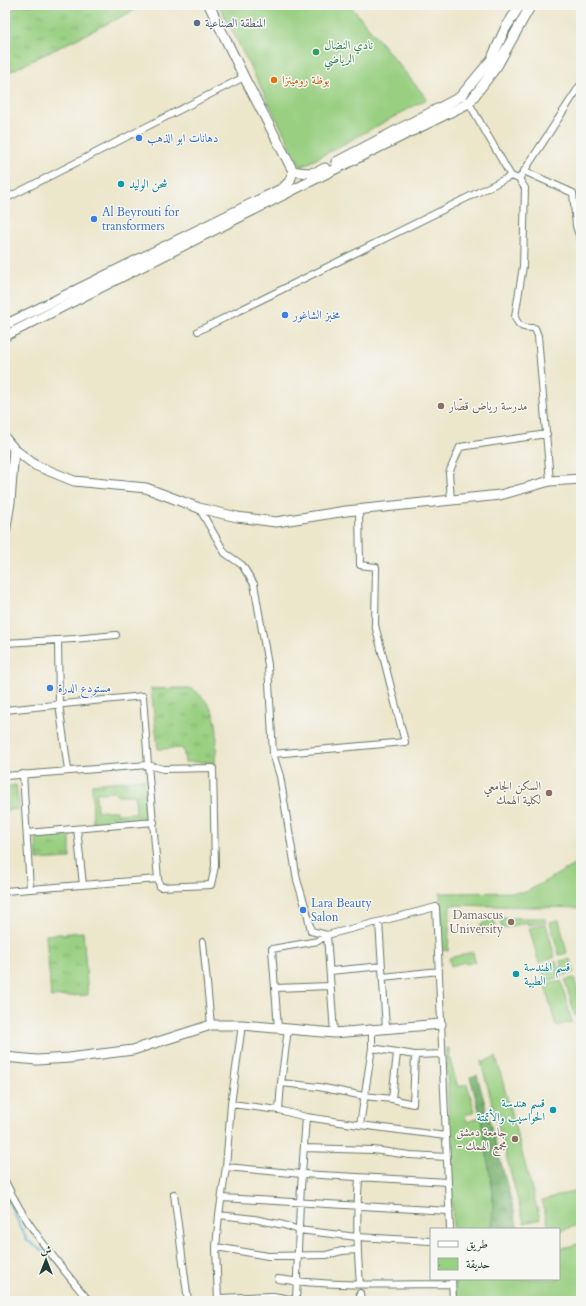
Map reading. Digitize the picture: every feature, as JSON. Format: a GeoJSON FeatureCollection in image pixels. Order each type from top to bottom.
{"type":"FeatureCollection","features":[{"type":"Feature","properties":{"kind":"main road"},"geometry":{"type":"LineString","coordinates":[[5,325],[283,188],[290,181],[293,171],[244,77],[209,5]]}},
{"type":"Feature","properties":{"kind":"main road"},"geometry":{"type":"LineString","coordinates":[[293,171],[309,174],[317,172],[460,97],[491,60],[505,29],[520,5]]}},
{"type":"Feature","properties":{"kind":"main road"},"geometry":{"type":"LineString","coordinates":[[5,336],[299,187],[469,103],[497,66],[531,5]]}},
{"type":"Feature","properties":{"kind":"main road"},"geometry":{"type":"LineString","coordinates":[[5,438],[14,449],[35,465],[74,481],[146,488],[198,508],[237,517],[276,522],[359,510],[500,495],[550,481],[581,479]]}},
{"type":"Feature","properties":{"kind":"main road"},"geometry":{"type":"LineString","coordinates":[[5,533],[10,502],[14,449]]}},
{"type":"Feature","properties":{"kind":"main road"},"geometry":{"type":"LineString","coordinates":[[5,1057],[43,1060],[134,1050],[211,1025],[242,1025],[334,1033],[441,1024]]}},
{"type":"Feature","properties":{"kind":"street"},"geometry":{"type":"LineString","coordinates":[[5,199],[244,77]]}},
{"type":"Feature","properties":{"kind":"street"},"geometry":{"type":"LineString","coordinates":[[519,179],[581,84]]}},
{"type":"Feature","properties":{"kind":"street"},"geometry":{"type":"LineString","coordinates":[[460,97],[469,103],[510,176],[519,179],[525,188],[524,266],[515,316],[517,323],[523,328],[535,328],[538,336],[550,481]]}},
{"type":"Feature","properties":{"kind":"street"},"geometry":{"type":"LineString","coordinates":[[524,172],[573,193],[576,226],[581,241]]}},
{"type":"Feature","properties":{"kind":"street"},"geometry":{"type":"LineString","coordinates":[[198,331],[510,176]]}},
{"type":"Feature","properties":{"kind":"street"},"geometry":{"type":"LineString","coordinates":[[451,500],[449,474],[460,447],[547,434]]}},
{"type":"Feature","properties":{"kind":"street"},"geometry":{"type":"LineString","coordinates":[[198,508],[225,553],[242,565],[254,584],[268,665],[273,754],[280,776],[297,880],[311,931],[327,935]]}},
{"type":"Feature","properties":{"kind":"street"},"geometry":{"type":"LineString","coordinates":[[273,754],[405,742],[375,625],[376,567],[360,565],[359,510]]}},
{"type":"Feature","properties":{"kind":"street"},"geometry":{"type":"LineString","coordinates":[[5,643],[116,635]]}},
{"type":"Feature","properties":{"kind":"street"},"geometry":{"type":"LineString","coordinates":[[58,640],[59,704],[68,770]]}},
{"type":"Feature","properties":{"kind":"street"},"geometry":{"type":"LineString","coordinates":[[5,710],[143,696],[148,765],[154,822],[158,879],[160,888],[211,885],[215,866],[212,768],[163,769],[148,765],[5,776]]}},
{"type":"Feature","properties":{"kind":"street"},"geometry":{"type":"LineString","coordinates":[[23,774],[30,889]]}},
{"type":"Feature","properties":{"kind":"street"},"geometry":{"type":"LineString","coordinates":[[27,833],[154,822]]}},
{"type":"Feature","properties":{"kind":"street"},"geometry":{"type":"LineString","coordinates":[[77,829],[83,885]]}},
{"type":"Feature","properties":{"kind":"street"},"geometry":{"type":"LineString","coordinates":[[5,891],[158,879]]}},
{"type":"Feature","properties":{"kind":"street"},"geometry":{"type":"LineString","coordinates":[[279,1110],[283,1029],[275,988],[272,949],[318,941],[327,935],[436,907],[450,1228]]}},
{"type":"Feature","properties":{"kind":"street"},"geometry":{"type":"LineString","coordinates":[[379,922],[386,1029]]}},
{"type":"Feature","properties":{"kind":"street"},"geometry":{"type":"LineString","coordinates":[[327,935],[334,1033]]}},
{"type":"Feature","properties":{"kind":"street"},"geometry":{"type":"LineString","coordinates":[[203,942],[211,1025]]}},
{"type":"Feature","properties":{"kind":"street"},"geometry":{"type":"LineString","coordinates":[[330,971],[382,966]]}},
{"type":"Feature","properties":{"kind":"street"},"geometry":{"type":"LineString","coordinates":[[383,977],[438,971]]}},
{"type":"Feature","properties":{"kind":"street"},"geometry":{"type":"LineString","coordinates":[[275,988],[331,986]]}},
{"type":"Feature","properties":{"kind":"street"},"geometry":{"type":"LineString","coordinates":[[242,1025],[231,1104],[226,1167],[216,1247],[218,1299],[272,1296],[296,1300],[300,1202],[306,1117]]}},
{"type":"Feature","properties":{"kind":"street"},"geometry":{"type":"LineString","coordinates":[[360,1125],[372,1048],[372,1030]]}},
{"type":"Feature","properties":{"kind":"street"},"geometry":{"type":"LineString","coordinates":[[372,1048],[415,1055],[442,1054]]}},
{"type":"Feature","properties":{"kind":"street"},"geometry":{"type":"LineString","coordinates":[[392,1099],[397,1053]]}},
{"type":"Feature","properties":{"kind":"street"},"geometry":{"type":"LineString","coordinates":[[281,1083],[319,1087],[364,1096],[392,1099],[412,1104],[415,1055]]}},
{"type":"Feature","properties":{"kind":"street"},"geometry":{"type":"LineString","coordinates":[[231,1104],[279,1110],[306,1117],[446,1136]]}},
{"type":"Feature","properties":{"kind":"street"},"geometry":{"type":"LineString","coordinates":[[304,1148],[373,1150],[410,1155],[447,1157]]}},
{"type":"Feature","properties":{"kind":"street"},"geometry":{"type":"LineString","coordinates":[[226,1167],[359,1178],[448,1182]]}},
{"type":"Feature","properties":{"kind":"street"},"geometry":{"type":"LineString","coordinates":[[359,1178],[357,1206],[357,1250],[360,1284]]}},
{"type":"Feature","properties":{"kind":"street"},"geometry":{"type":"LineString","coordinates":[[5,1181],[20,1212],[37,1236],[89,1301]]}},
{"type":"Feature","properties":{"kind":"street"},"geometry":{"type":"LineString","coordinates":[[174,1194],[188,1301]]}},
{"type":"Feature","properties":{"kind":"street"},"geometry":{"type":"LineString","coordinates":[[222,1198],[449,1210]]}},
{"type":"Feature","properties":{"kind":"street"},"geometry":{"type":"LineString","coordinates":[[219,1215],[254,1219],[300,1230],[357,1236],[430,1241]]}},
{"type":"Feature","properties":{"kind":"street"},"geometry":{"type":"LineString","coordinates":[[216,1247],[268,1256],[326,1255],[342,1251],[357,1250]]}},
{"type":"Feature","properties":{"kind":"street"},"geometry":{"type":"LineString","coordinates":[[278,1279],[360,1284],[452,1281],[453,1301]]}},
{"type":"Feature","properties":{"kind":"street"},"geometry":{"type":"LineString","coordinates":[[360,1293],[361,1301]]}},
{"type":"Feature","properties":{"kind":"green space"},"geometry":{"type":"Polygon","coordinates":[[[21,5],[145,5],[5,74],[5,13],[21,5]]]}},
{"type":"Feature","properties":{"kind":"green space","name":"نادي النضال الرياضي"},"geometry":{"type":"Polygon","coordinates":[[[219,5],[350,5],[427,99],[301,167],[219,5]]]}},
{"type":"Feature","properties":{"kind":"green space"},"geometry":{"type":"Polygon","coordinates":[[[189,688],[197,692],[204,699],[213,713],[217,729],[215,762],[185,762],[183,748],[158,749],[151,689],[189,688]]]}},
{"type":"Feature","properties":{"kind":"green space"},"geometry":{"type":"Polygon","coordinates":[[[144,779],[147,820],[93,825],[92,784],[144,779]],[[115,792],[96,793],[97,811],[116,811],[117,814],[136,813],[135,795],[116,795],[115,792]]]}},
{"type":"Feature","properties":{"kind":"green space"},"geometry":{"type":"Polygon","coordinates":[[[16,785],[19,809],[5,810],[5,787],[16,785]]]}},
{"type":"Feature","properties":{"kind":"green space"},"geometry":{"type":"Polygon","coordinates":[[[70,835],[70,858],[37,860],[36,838],[70,835]]]}},
{"type":"Feature","properties":{"kind":"green space"},"geometry":{"type":"Polygon","coordinates":[[[581,861],[581,908],[450,905],[448,951],[442,950],[440,893],[526,892],[581,861]]]}},
{"type":"Feature","properties":{"kind":"green space"},"geometry":{"type":"Polygon","coordinates":[[[494,918],[496,930],[480,935],[481,925],[488,919],[494,918]]]}},
{"type":"Feature","properties":{"kind":"green space"},"geometry":{"type":"Polygon","coordinates":[[[500,918],[541,918],[545,919],[546,922],[528,925],[527,922],[502,929],[500,918]]]}},
{"type":"Feature","properties":{"kind":"green space"},"geometry":{"type":"Polygon","coordinates":[[[559,920],[567,953],[559,955],[550,922],[559,920]]]}},
{"type":"Feature","properties":{"kind":"green space"},"geometry":{"type":"Polygon","coordinates":[[[546,924],[555,957],[539,963],[529,928],[546,924]]]}},
{"type":"Feature","properties":{"kind":"green space"},"geometry":{"type":"Polygon","coordinates":[[[83,932],[88,995],[51,997],[46,935],[83,932]]]}},
{"type":"Feature","properties":{"kind":"green space"},"geometry":{"type":"Polygon","coordinates":[[[473,952],[475,962],[466,964],[465,962],[451,966],[449,958],[473,952]]]}},
{"type":"Feature","properties":{"kind":"green space"},"geometry":{"type":"Polygon","coordinates":[[[570,959],[574,972],[564,975],[560,961],[570,959]]]}},
{"type":"Feature","properties":{"kind":"green space"},"geometry":{"type":"Polygon","coordinates":[[[556,961],[561,977],[545,981],[541,965],[556,961]]]}},
{"type":"Feature","properties":{"kind":"green space"},"geometry":{"type":"Polygon","coordinates":[[[574,978],[581,1002],[581,1015],[575,1016],[565,980],[574,978]]]}},
{"type":"Feature","properties":{"kind":"green space"},"geometry":{"type":"Polygon","coordinates":[[[561,981],[572,1022],[556,1026],[545,985],[561,981]]]}},
{"type":"Feature","properties":{"kind":"green space"},"geometry":{"type":"Polygon","coordinates":[[[446,1048],[449,1048],[450,1053],[448,1054],[458,1087],[467,1084],[475,1111],[465,1115],[467,1122],[481,1117],[493,1193],[492,1228],[453,1228],[446,1048]]]}},
{"type":"Feature","properties":{"kind":"green space"},"geometry":{"type":"Polygon","coordinates":[[[496,1057],[540,1219],[524,1223],[481,1062],[496,1057]]]}},
{"type":"Feature","properties":{"kind":"green space"},"geometry":{"type":"Polygon","coordinates":[[[477,1075],[518,1228],[492,1228],[493,1193],[481,1118],[470,1077],[477,1075]]]}},
{"type":"Feature","properties":{"kind":"green space"},"geometry":{"type":"Polygon","coordinates":[[[581,1189],[581,1224],[560,1231],[560,1228],[549,1228],[542,1201],[581,1189]]]}},
{"type":"Feature","properties":{"kind":"green space"},"geometry":{"type":"Polygon","coordinates":[[[581,1243],[581,1301],[456,1301],[455,1280],[560,1280],[560,1249],[581,1243]]]}},
{"type":"Feature","properties":{"kind":"waterway"},"geometry":{"type":"LineString","coordinates":[[5,1194],[27,1240],[49,1256]]}},
{"type":"Feature","properties":{"kind":"place","name":"المنطقة الصناعية"},"geometry":{"type":"Point","coordinates":[197,23]}},
{"type":"Feature","properties":{"kind":"place","name":"نادي النضال الرياضي"},"geometry":{"type":"Point","coordinates":[316,52]}},
{"type":"Feature","properties":{"kind":"place","name":"بوظة رومينزا"},"geometry":{"type":"Point","coordinates":[274,80]}},
{"type":"Feature","properties":{"kind":"place","name":"دهانات ابو الذهب"},"geometry":{"type":"Point","coordinates":[139,138]}},
{"type":"Feature","properties":{"kind":"place","name":"شحن الوليد"},"geometry":{"type":"Point","coordinates":[121,184]}},
{"type":"Feature","properties":{"kind":"place","name":"Al Beyrouti for transformers"},"geometry":{"type":"Point","coordinates":[94,219]}},
{"type":"Feature","properties":{"kind":"place","name":"مخبز الشاغور"},"geometry":{"type":"Point","coordinates":[285,315]}},
{"type":"Feature","properties":{"kind":"place","name":"مدرسة رياض قصّار"},"geometry":{"type":"Point","coordinates":[441,406]}},
{"type":"Feature","properties":{"kind":"place","name":"مستودع الدرة"},"geometry":{"type":"Point","coordinates":[50,688]}},
{"type":"Feature","properties":{"kind":"place","name":"السكن الجامعي لكلية الهمك"},"geometry":{"type":"Point","coordinates":[549,793]}},
{"type":"Feature","properties":{"kind":"place","name":"Lara Beauty Salon"},"geometry":{"type":"Point","coordinates":[303,910]}},
{"type":"Feature","properties":{"kind":"place","name":"Damascus University"},"geometry":{"type":"Point","coordinates":[511,922]}},
{"type":"Feature","properties":{"kind":"place","name":"قسم الهندسة الطبية"},"geometry":{"type":"Point","coordinates":[516,974]}},
{"type":"Feature","properties":{"kind":"place","name":"قسم هندسة الحواسيب والأتمتة"},"geometry":{"type":"Point","coordinates":[553,1110]}},
{"type":"Feature","properties":{"kind":"place","name":"جامعة دمشق - مجمع الهمك"},"geometry":{"type":"Point","coordinates":[515,1139]}}]}
